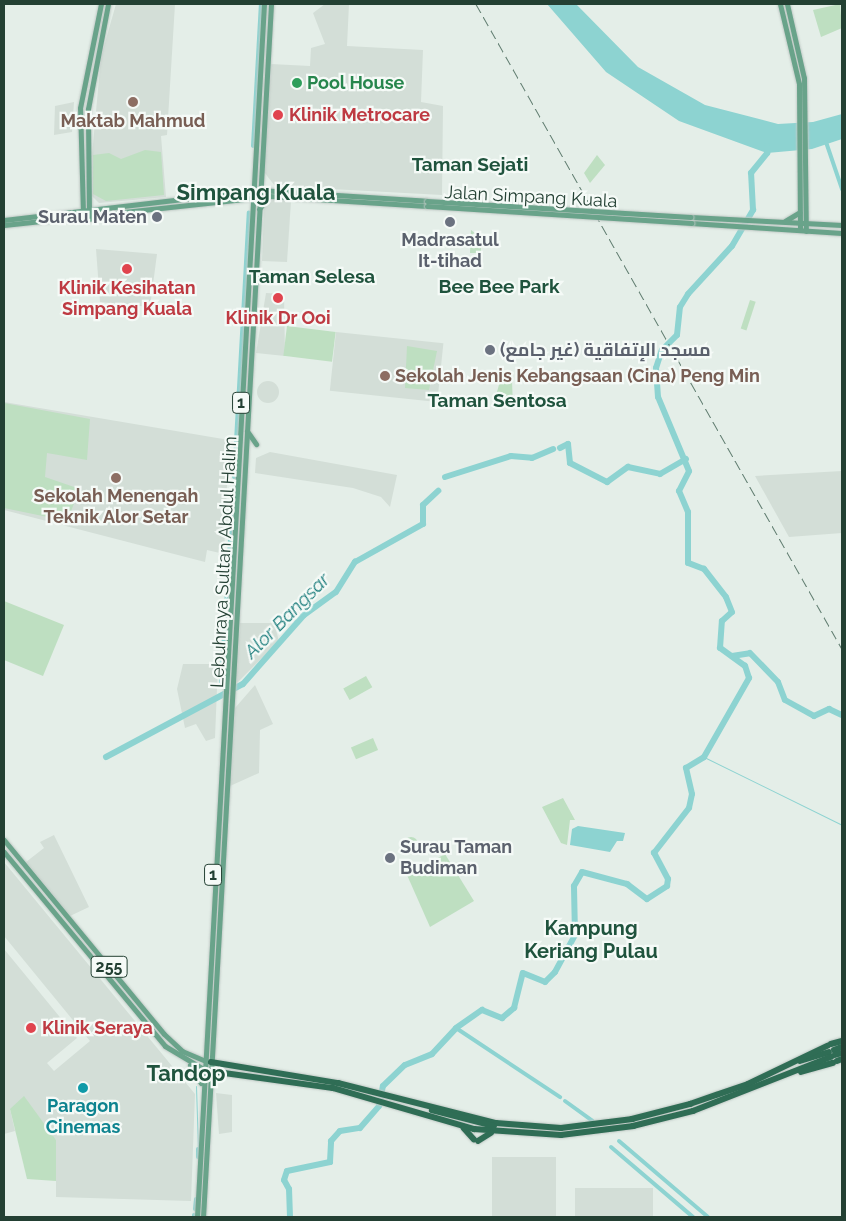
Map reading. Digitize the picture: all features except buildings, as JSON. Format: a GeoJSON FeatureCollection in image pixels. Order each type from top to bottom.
{"type":"FeatureCollection","features":[{"type":"Feature","properties":{"kind":"highway"},"geometry":{"type":"LineString","coordinates":[[211,1062],[374,1096],[461,1126],[496,1132],[561,1135],[641,1124],[693,1111],[787,1075],[836,1052]]}},
{"type":"Feature","properties":{"kind":"highway"},"geometry":{"type":"LineString","coordinates":[[389,1101],[425,1104],[532,1127],[576,1127],[650,1115],[748,1084],[784,1066],[836,1052]]}},
{"type":"Feature","properties":{"kind":"highway"},"geometry":{"type":"LineString","coordinates":[[784,1066],[787,1075]]}},
{"type":"Feature","properties":{"kind":"highway"},"geometry":{"type":"LineString","coordinates":[[210,1071],[324,1086],[374,1096]]}},
{"type":"Feature","properties":{"kind":"highway"},"geometry":{"type":"LineString","coordinates":[[461,1126],[476,1140],[496,1132]]}},
{"type":"Feature","properties":{"kind":"main road"},"geometry":{"type":"LineString","coordinates":[[83,214],[80,108],[101,4]]}},
{"type":"Feature","properties":{"kind":"main road"},"geometry":{"type":"LineString","coordinates":[[90,213],[87,195],[88,109],[108,4]]}},
{"type":"Feature","properties":{"kind":"main road","name":"Lebuhraya Sultan Abdul Halim"},"geometry":{"type":"LineString","coordinates":[[211,1062],[230,681],[258,210],[254,181],[264,4]]}},
{"type":"Feature","properties":{"kind":"main road","name":"Lebuhraya Sultan Abdul Halim"},"geometry":{"type":"LineString","coordinates":[[204,1061],[252,209],[260,175],[271,4]]}},
{"type":"Feature","properties":{"kind":"main road"},"geometry":{"type":"LineString","coordinates":[[781,4],[796,64],[803,231]]}},
{"type":"Feature","properties":{"kind":"main road"},"geometry":{"type":"LineString","coordinates":[[787,4],[800,46],[805,98],[808,169],[803,212]]}},
{"type":"Feature","properties":{"kind":"main road"},"geometry":{"type":"LineString","coordinates":[[260,175],[271,190]]}},
{"type":"Feature","properties":{"kind":"main road"},"geometry":{"type":"LineString","coordinates":[[242,192],[254,181]]}},
{"type":"Feature","properties":{"kind":"main road","name":"Jalan Simpang Kuala"},"geometry":{"type":"LineString","coordinates":[[256,193],[271,190],[427,203],[740,223],[803,231],[842,233]]}},
{"type":"Feature","properties":{"kind":"main road"},"geometry":{"type":"LineString","coordinates":[[90,213],[102,209],[242,192],[256,193]]}},
{"type":"Feature","properties":{"kind":"main road"},"geometry":{"type":"LineString","coordinates":[[4,220],[134,210],[239,199],[256,193]]}},
{"type":"Feature","properties":{"kind":"main road","name":"Jalan Simpang Kuala"},"geometry":{"type":"LineString","coordinates":[[256,193],[270,196],[427,203]]}},
{"type":"Feature","properties":{"kind":"main road"},"geometry":{"type":"LineString","coordinates":[[87,195],[92,204],[102,209]]}},
{"type":"Feature","properties":{"kind":"main road"},"geometry":{"type":"LineString","coordinates":[[258,210],[270,196]]}},
{"type":"Feature","properties":{"kind":"main road"},"geometry":{"type":"LineString","coordinates":[[70,215],[82,198]]}},
{"type":"Feature","properties":{"kind":"main road"},"geometry":{"type":"LineString","coordinates":[[239,199],[252,209]]}},
{"type":"Feature","properties":{"kind":"main road"},"geometry":{"type":"LineString","coordinates":[[4,225],[70,215],[104,218],[134,210]]}},
{"type":"Feature","properties":{"kind":"main road"},"geometry":{"type":"LineString","coordinates":[[782,222],[803,212]]}},
{"type":"Feature","properties":{"kind":"main road"},"geometry":{"type":"LineString","coordinates":[[803,212],[815,224]]}},
{"type":"Feature","properties":{"kind":"main road","name":"Jalan Simpang Kuala"},"geometry":{"type":"LineString","coordinates":[[751,224],[782,222],[842,225]]}},
{"type":"Feature","properties":{"kind":"main road"},"geometry":{"type":"LineString","coordinates":[[246,428],[256,444]]}},
{"type":"Feature","properties":{"kind":"main road","name":"255"},"geometry":{"type":"LineString","coordinates":[[4,840],[164,1034],[190,1055],[204,1061]]}},
{"type":"Feature","properties":{"kind":"main road","name":"255"},"geometry":{"type":"LineString","coordinates":[[4,852],[150,1030],[190,1064],[203,1070]]}},
{"type":"Feature","properties":{"kind":"main road"},"geometry":{"type":"LineString","coordinates":[[19,871],[21,881],[32,886]]}},
{"type":"Feature","properties":{"kind":"main road"},"geometry":{"type":"LineString","coordinates":[[190,1055],[204,1048]]}},
{"type":"Feature","properties":{"kind":"main road"},"geometry":{"type":"LineString","coordinates":[[204,1061],[211,1062]]}},
{"type":"Feature","properties":{"kind":"main road","name":"1"},"geometry":{"type":"LineString","coordinates":[[197,1217],[204,1061]]}},
{"type":"Feature","properties":{"kind":"main road","name":"1"},"geometry":{"type":"LineString","coordinates":[[202,1217],[211,1062]]}},
{"type":"Feature","properties":{"kind":"main road"},"geometry":{"type":"LineString","coordinates":[[190,1064],[202,1087]]}},
{"type":"Feature","properties":{"kind":"main road"},"geometry":{"type":"LineString","coordinates":[[203,1070],[210,1071]]}},
{"type":"Feature","properties":{"kind":"shaded area","name":"Maktab Mahmud"},"geometry":{"type":"Polygon","coordinates":[[[116,4],[175,4],[167,135],[161,136],[166,197],[99,203],[91,195],[91,166],[101,57],[116,4]]]}},
{"type":"Feature","properties":{"kind":"shaded area"},"geometry":{"type":"Polygon","coordinates":[[[325,4],[349,4],[347,46],[423,50],[421,102],[443,106],[442,195],[275,186],[264,172],[271,64],[310,66],[311,48],[325,44],[313,13],[325,4]]]}},
{"type":"Feature","properties":{"kind":"shaded area"},"geometry":{"type":"Polygon","coordinates":[[[74,102],[72,132],[54,135],[55,106],[74,102]]]}},
{"type":"Feature","properties":{"kind":"shaded area"},"geometry":{"type":"Polygon","coordinates":[[[273,200],[291,201],[287,262],[262,261],[264,208],[273,200]]]}},
{"type":"Feature","properties":{"kind":"shaded area","name":"Klinik Kesihatan Simpang Kuala"},"geometry":{"type":"Polygon","coordinates":[[[96,249],[157,254],[150,307],[100,302],[96,249]]]}},
{"type":"Feature","properties":{"kind":"shaded area"},"geometry":{"type":"Polygon","coordinates":[[[266,293],[284,294],[285,356],[256,353],[266,293]]]}},
{"type":"Feature","properties":{"kind":"shaded area","name":"Sekolah Jenis Kebangsaan (Cina) Peng Min"},"geometry":{"type":"Polygon","coordinates":[[[336,332],[443,343],[437,402],[330,391],[336,332]]]}},
{"type":"Feature","properties":{"kind":"shaded area"},"geometry":{"type":"Polygon","coordinates":[[[264,381],[272,381],[279,388],[279,396],[272,403],[264,403],[257,396],[257,388],[264,381]]]}},
{"type":"Feature","properties":{"kind":"shaded area","name":"Sekolah Menengah Teknik Alor Setar"},"geometry":{"type":"Polygon","coordinates":[[[4,402],[229,440],[224,554],[207,550],[205,562],[4,510],[4,402]]]}},
{"type":"Feature","properties":{"kind":"shaded area"},"geometry":{"type":"Polygon","coordinates":[[[270,452],[397,475],[390,507],[381,497],[353,488],[255,473],[256,458],[270,452]]]}},
{"type":"Feature","properties":{"kind":"shaded area"},"geometry":{"type":"Polygon","coordinates":[[[842,471],[842,533],[789,537],[755,476],[842,471]]]}},
{"type":"Feature","properties":{"kind":"shaded area"},"geometry":{"type":"Polygon","coordinates":[[[240,623],[274,623],[279,641],[236,684],[240,623]]]}},
{"type":"Feature","properties":{"kind":"shaded area"},"geometry":{"type":"Polygon","coordinates":[[[183,664],[218,664],[215,738],[206,741],[196,724],[185,728],[177,689],[183,664]]]}},
{"type":"Feature","properties":{"kind":"shaded area"},"geometry":{"type":"Polygon","coordinates":[[[255,685],[273,724],[260,730],[259,773],[230,786],[235,708],[255,685]]]}},
{"type":"Feature","properties":{"kind":"shaded area"},"geometry":{"type":"Polygon","coordinates":[[[54,835],[89,907],[70,916],[26,862],[44,848],[40,842],[54,835]]]}},
{"type":"Feature","properties":{"kind":"shaded area"},"geometry":{"type":"Polygon","coordinates":[[[4,862],[195,1094],[191,1201],[56,1197],[56,1140],[10,1109],[15,1131],[4,1134],[4,949],[77,1038],[47,1063],[54,1071],[90,1041],[4,936],[4,862]]]}},
{"type":"Feature","properties":{"kind":"shaded area"},"geometry":{"type":"Polygon","coordinates":[[[216,1093],[232,1095],[232,1132],[219,1134],[216,1093]]]}},
{"type":"Feature","properties":{"kind":"shaded area"},"geometry":{"type":"Polygon","coordinates":[[[492,1157],[556,1157],[556,1217],[492,1217],[492,1157]]]}},
{"type":"Feature","properties":{"kind":"shaded area"},"geometry":{"type":"Polygon","coordinates":[[[575,1188],[653,1188],[653,1217],[575,1217],[575,1188]]]}},
{"type":"Feature","properties":{"kind":"green space"},"geometry":{"type":"Polygon","coordinates":[[[840,4],[842,28],[821,37],[813,10],[840,4]]]}},
{"type":"Feature","properties":{"kind":"green space"},"geometry":{"type":"Polygon","coordinates":[[[145,150],[161,152],[164,195],[106,201],[93,194],[93,155],[109,153],[121,159],[145,150]]]}},
{"type":"Feature","properties":{"kind":"green space"},"geometry":{"type":"Polygon","coordinates":[[[597,155],[605,165],[590,183],[584,173],[597,155]]]}},
{"type":"Feature","properties":{"kind":"green space"},"geometry":{"type":"Polygon","coordinates":[[[471,230],[481,238],[481,253],[470,253],[471,230]]]}},
{"type":"Feature","properties":{"kind":"green space"},"geometry":{"type":"Polygon","coordinates":[[[750,300],[756,302],[746,330],[741,329],[750,300]]]}},
{"type":"Feature","properties":{"kind":"green space"},"geometry":{"type":"Polygon","coordinates":[[[287,326],[336,332],[332,362],[283,356],[287,326]]]}},
{"type":"Feature","properties":{"kind":"green space"},"geometry":{"type":"Polygon","coordinates":[[[407,346],[437,351],[429,390],[405,388],[407,346]]]}},
{"type":"Feature","properties":{"kind":"green space","name":"Taman Sentosa"},"geometry":{"type":"Polygon","coordinates":[[[500,381],[512,381],[513,407],[494,403],[500,381]]]}},
{"type":"Feature","properties":{"kind":"green space"},"geometry":{"type":"Polygon","coordinates":[[[4,403],[90,419],[87,460],[47,453],[45,477],[80,489],[67,521],[4,508],[4,403]]]}},
{"type":"Feature","properties":{"kind":"green space"},"geometry":{"type":"Polygon","coordinates":[[[4,601],[64,625],[43,676],[4,660],[4,601]]]}},
{"type":"Feature","properties":{"kind":"green space"},"geometry":{"type":"Polygon","coordinates":[[[366,676],[372,687],[350,700],[343,689],[366,676]]]}},
{"type":"Feature","properties":{"kind":"green space"},"geometry":{"type":"Polygon","coordinates":[[[373,738],[378,750],[356,759],[351,747],[373,738]]]}},
{"type":"Feature","properties":{"kind":"green space"},"geometry":{"type":"Polygon","coordinates":[[[563,798],[575,820],[570,820],[567,845],[561,843],[542,807],[563,798]]]}},
{"type":"Feature","properties":{"kind":"green space"},"geometry":{"type":"Polygon","coordinates":[[[408,837],[414,837],[418,844],[414,851],[408,851],[404,847],[404,841],[408,837]]]}},
{"type":"Feature","properties":{"kind":"green space"},"geometry":{"type":"Polygon","coordinates":[[[445,854],[474,901],[430,927],[407,875],[445,854]]]}},
{"type":"Feature","properties":{"kind":"green space"},"geometry":{"type":"Polygon","coordinates":[[[24,1096],[56,1140],[56,1181],[27,1179],[10,1109],[24,1096]]]}},
{"type":"Feature","properties":{"kind":"water"},"geometry":{"type":"Polygon","coordinates":[[[547,4],[576,4],[638,67],[705,105],[778,124],[813,122],[842,114],[842,139],[812,149],[767,153],[679,121],[606,72],[547,4]]]}},
{"type":"Feature","properties":{"kind":"water"},"geometry":{"type":"Polygon","coordinates":[[[578,826],[625,833],[623,841],[617,841],[610,852],[570,845],[572,829],[578,826]]]}},
{"type":"Feature","properties":{"kind":"waterway"},"geometry":{"type":"LineString","coordinates":[[253,146],[261,4]]}},
{"type":"Feature","properties":{"kind":"waterway"},"geometry":{"type":"LineString","coordinates":[[826,142],[842,189]]}},
{"type":"Feature","properties":{"kind":"waterway"},"geometry":{"type":"LineString","coordinates":[[290,1217],[289,1189],[284,1180],[287,1171],[330,1162],[331,1141],[340,1131],[360,1128],[379,1106],[383,1086],[405,1065],[432,1054],[456,1028],[482,1010],[502,1018],[514,1008],[523,973],[545,982],[555,972],[575,935],[574,886],[582,872],[627,884],[647,899],[667,886],[668,879],[654,853],[689,808],[692,794],[686,768],[704,757],[749,678],[745,666],[720,648],[722,621],[732,612],[726,597],[704,569],[688,563],[688,512],[679,491],[689,471],[658,397],[656,368],[662,350],[677,335],[680,307],[688,294],[732,246],[753,210],[751,173],[767,153],[767,146]]}},
{"type":"Feature","properties":{"kind":"waterway"},"geometry":{"type":"LineString","coordinates":[[234,477],[249,212]]}},
{"type":"Feature","properties":{"kind":"waterway","name":"Alor Bangsar"},"geometry":{"type":"LineString","coordinates":[[560,448],[568,444],[570,463],[607,482],[628,467],[660,474],[686,459]]}},
{"type":"Feature","properties":{"kind":"waterway","name":"Alor Bangsar"},"geometry":{"type":"LineString","coordinates":[[445,477],[511,456],[532,458],[553,449]]}},
{"type":"Feature","properties":{"kind":"waterway"},"geometry":{"type":"LineString","coordinates":[[226,606],[233,489]]}},
{"type":"Feature","properties":{"kind":"waterway","name":"Alor Bangsar"},"geometry":{"type":"LineString","coordinates":[[106,757],[243,684],[304,615],[336,592],[355,562],[423,524],[423,505],[438,491]]}},
{"type":"Feature","properties":{"kind":"waterway"},"geometry":{"type":"LineString","coordinates":[[221,686],[225,616]]}},
{"type":"Feature","properties":{"kind":"waterway"},"geometry":{"type":"LineString","coordinates":[[732,656],[750,653],[778,682],[785,700],[814,716],[829,709],[842,715]]}},
{"type":"Feature","properties":{"kind":"waterway"},"geometry":{"type":"LineString","coordinates":[[704,757],[842,825]]}},
{"type":"Feature","properties":{"kind":"waterway"},"geometry":{"type":"LineString","coordinates":[[456,1028],[560,1097]]}},
{"type":"Feature","properties":{"kind":"waterway"},"geometry":{"type":"LineString","coordinates":[[196,1086],[198,1149]]}},
{"type":"Feature","properties":{"kind":"waterway"},"geometry":{"type":"LineString","coordinates":[[565,1101],[593,1121]]}},
{"type":"Feature","properties":{"kind":"waterway"},"geometry":{"type":"LineString","coordinates":[[619,1141],[708,1217]]}},
{"type":"Feature","properties":{"kind":"waterway"},"geometry":{"type":"LineString","coordinates":[[611,1147],[693,1217]]}},
{"type":"Feature","properties":{"kind":"waterway"},"geometry":{"type":"LineString","coordinates":[[198,1149],[198,1157]]}},
{"type":"Feature","properties":{"kind":"waterway"},"geometry":{"type":"LineString","coordinates":[[195,1209],[196,1199]]}},
{"type":"Feature","properties":{"kind":"tunnel"},"geometry":{"type":"LineString","coordinates":[[828,1049],[833,1048]]}},
{"type":"Feature","properties":{"kind":"railway"},"geometry":{"type":"LineString","coordinates":[[476,4],[842,649]]}},
{"type":"Feature","properties":{"kind":"place","name":"Pool House"},"geometry":{"type":"Point","coordinates":[297,83]}},
{"type":"Feature","properties":{"kind":"place","name":"Maktab Mahmud"},"geometry":{"type":"Point","coordinates":[133,102]}},
{"type":"Feature","properties":{"kind":"place","name":"Klinik Metrocare"},"geometry":{"type":"Point","coordinates":[278,115]}},
{"type":"Feature","properties":{"kind":"place","name":"Surau Maten"},"geometry":{"type":"Point","coordinates":[157,217]}},
{"type":"Feature","properties":{"kind":"place","name":"Madrasatul It-tihad"},"geometry":{"type":"Point","coordinates":[450,222]}},
{"type":"Feature","properties":{"kind":"place","name":"Klinik Kesihatan Simpang Kuala"},"geometry":{"type":"Point","coordinates":[127,269]}},
{"type":"Feature","properties":{"kind":"place","name":"Klinik Dr Ooi"},"geometry":{"type":"Point","coordinates":[278,298]}},
{"type":"Feature","properties":{"kind":"place","name":"مسجد الإتفاقية (غير جامع)"},"geometry":{"type":"Point","coordinates":[490,350]}},
{"type":"Feature","properties":{"kind":"place","name":"Sekolah Jenis Kebangsaan (Cina) Peng Min"},"geometry":{"type":"Point","coordinates":[385,376]}},
{"type":"Feature","properties":{"kind":"place","name":"Sekolah Menengah Teknik Alor Setar"},"geometry":{"type":"Point","coordinates":[116,478]}},
{"type":"Feature","properties":{"kind":"place","name":"Surau Taman Budiman"},"geometry":{"type":"Point","coordinates":[390,858]}},
{"type":"Feature","properties":{"kind":"place","name":"Klinik Seraya"},"geometry":{"type":"Point","coordinates":[31,1028]}},
{"type":"Feature","properties":{"kind":"place","name":"Paragon Cinemas"},"geometry":{"type":"Point","coordinates":[83,1088]}},
{"type":"Feature","properties":{"kind":"district","name":"Taman Sejati"},"geometry":{"type":"Point","coordinates":[470,165]}},
{"type":"Feature","properties":{"kind":"district","name":"Simpang Kuala"},"geometry":{"type":"Point","coordinates":[256,193]}},
{"type":"Feature","properties":{"kind":"district","name":"Taman Selesa"},"geometry":{"type":"Point","coordinates":[312,277]}},
{"type":"Feature","properties":{"kind":"district","name":"Bee Bee Park"},"geometry":{"type":"Point","coordinates":[499,287]}},
{"type":"Feature","properties":{"kind":"district","name":"Taman Sentosa"},"geometry":{"type":"Point","coordinates":[497,401]}},
{"type":"Feature","properties":{"kind":"district","name":"Kampung Keriang Pulau"},"geometry":{"type":"Point","coordinates":[591,940]}},
{"type":"Feature","properties":{"kind":"district","name":"Tandop"},"geometry":{"type":"Point","coordinates":[186,1074]}}]}
